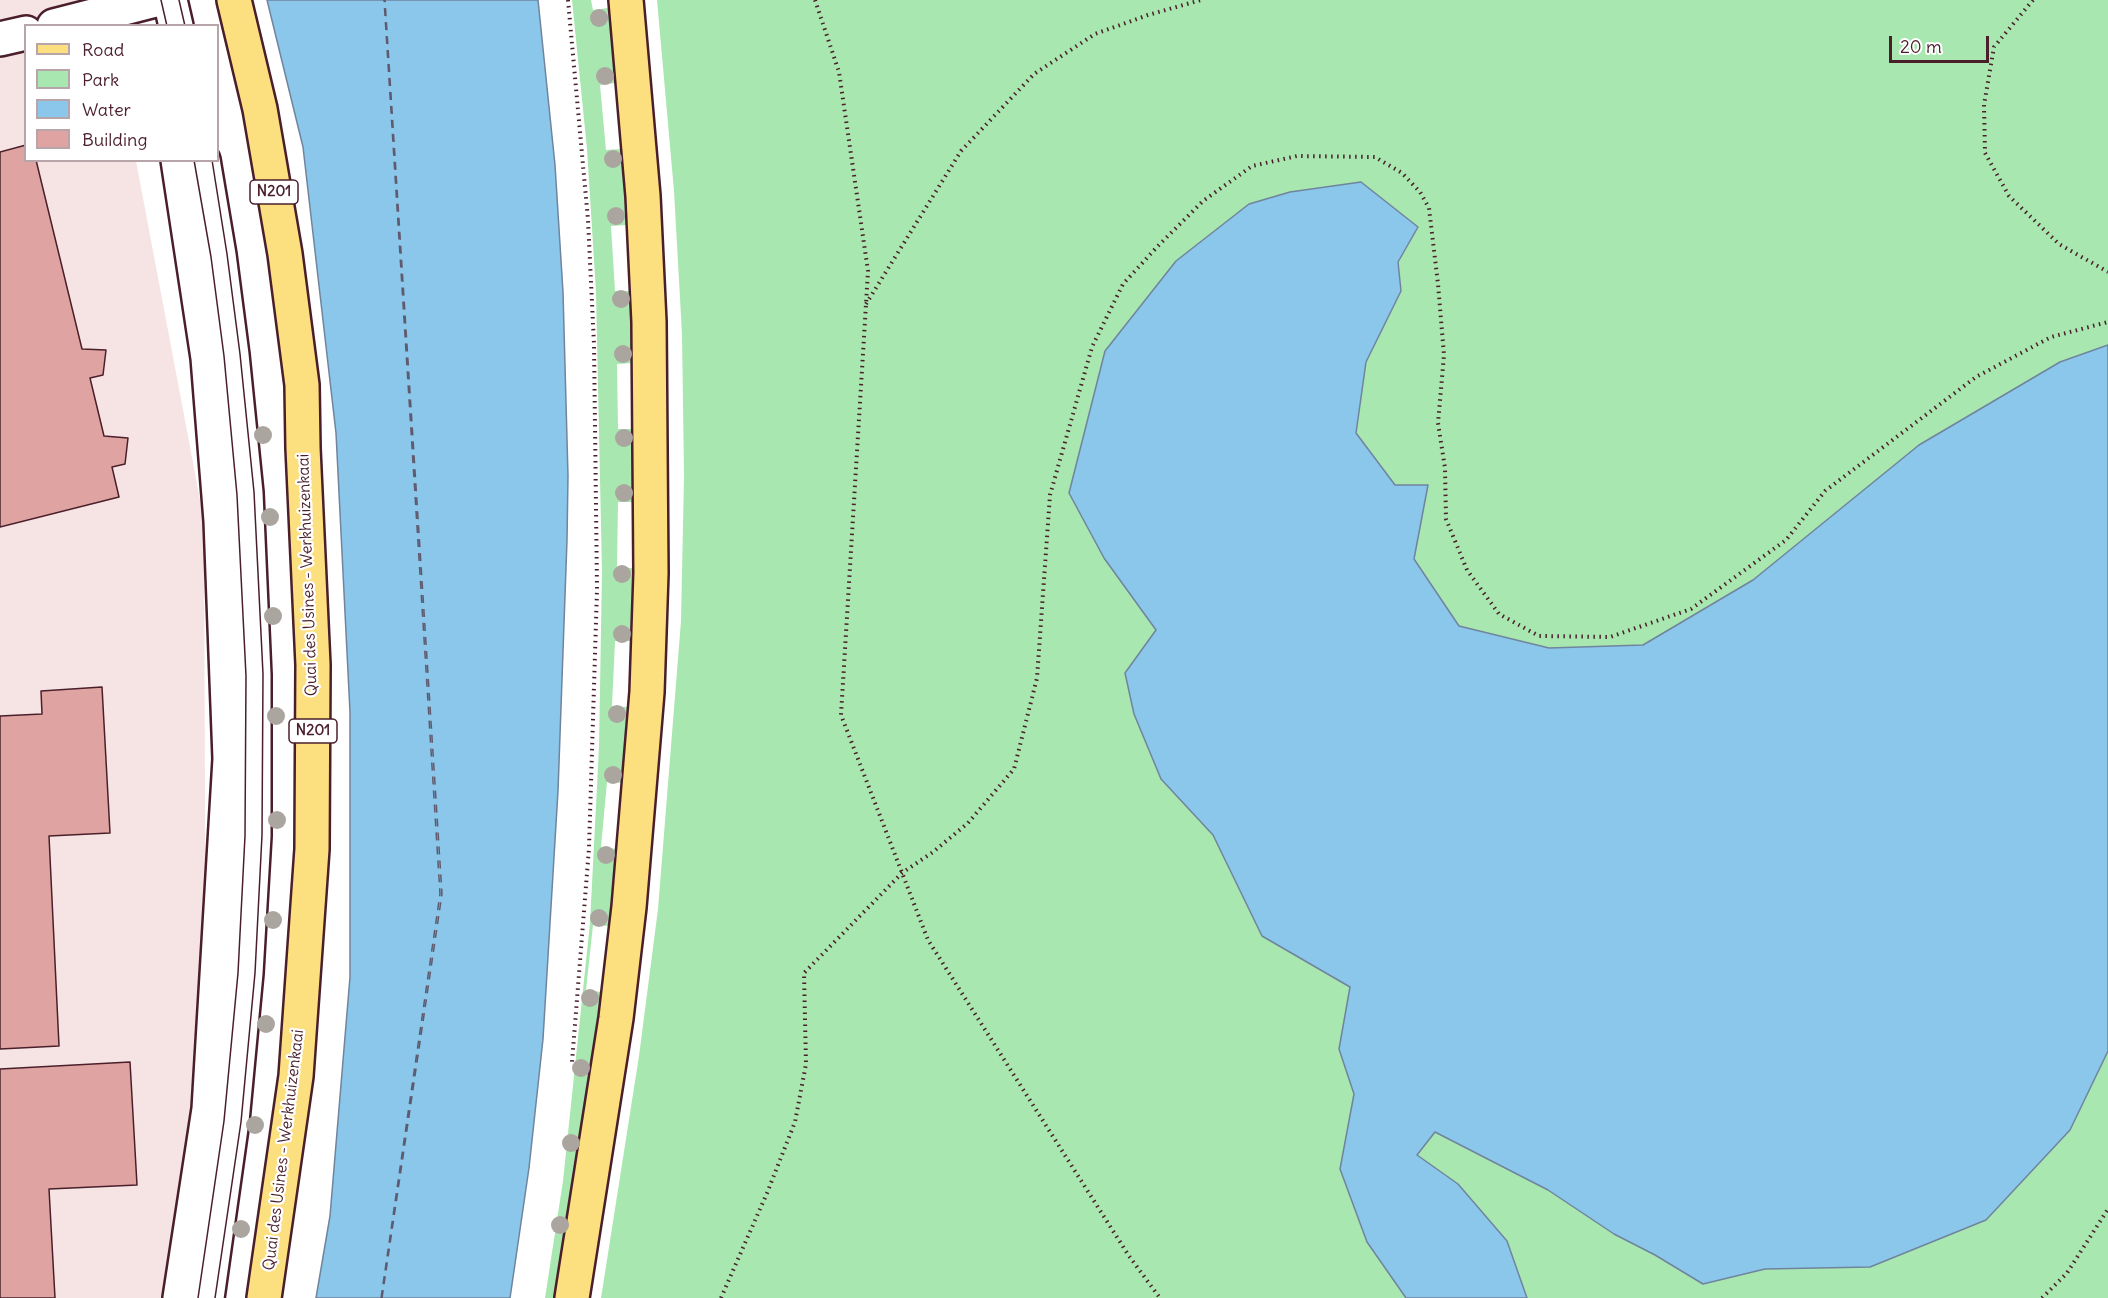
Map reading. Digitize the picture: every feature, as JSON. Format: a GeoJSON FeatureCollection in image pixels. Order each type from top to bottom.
{"type":"FeatureCollection","features":[{"type":"Feature","properties":{"kind":"main road","name":"Quai des Usines - Werkhuizenkaai"},"geometry":{"type":"LineString","coordinates":[[234,0],[260,109],[270,165],[285,254],[302,385],[313,664],[312,849],[296,1076],[264,1298]]}},
{"type":"Feature","properties":{"kind":"main road"},"geometry":{"type":"LineString","coordinates":[[572,1298],[616,1018],[646,692],[651,573],[649,322],[643,196],[626,0]]}},
{"type":"Feature","properties":{"kind":"street"},"geometry":{"type":"LineString","coordinates":[[64,24],[153,6],[174,24]]}},
{"type":"Feature","properties":{"kind":"street"},"geometry":{"type":"LineString","coordinates":[[0,39],[24,33]]}},
{"type":"Feature","properties":{"kind":"street"},"geometry":{"type":"LineString","coordinates":[[178,162],[208,358],[221,521],[230,759],[209,1109],[180,1298]]}},
{"type":"Feature","properties":{"kind":"street"},"geometry":{"type":"LineString","coordinates":[[203,162],[219,255],[232,355],[246,493],[254,675],[254,836],[246,973],[232,1121],[207,1298]]}},
{"type":"Feature","properties":{"kind":"path"},"geometry":{"type":"LineString","coordinates":[[568,0],[588,220],[594,344],[597,589],[589,848],[571,1071]]}},
{"type":"Feature","properties":{"kind":"path"},"geometry":{"type":"LineString","coordinates":[[815,0],[839,72],[868,271],[841,716],[928,940],[1129,1256],[1160,1298]]}},
{"type":"Feature","properties":{"kind":"path"},"geometry":{"type":"LineString","coordinates":[[866,305],[961,151],[1034,74],[1095,34],[1148,15],[1201,0]]}},
{"type":"Feature","properties":{"kind":"path"},"geometry":{"type":"LineString","coordinates":[[2033,0],[1995,47],[1984,105],[1985,153],[2009,196],[2059,244],[2108,272]]}},
{"type":"Feature","properties":{"kind":"path"},"geometry":{"type":"LineString","coordinates":[[721,1298],[795,1122],[806,1064],[804,973],[902,873],[933,852],[968,823],[1014,769],[1037,678],[1050,495],[1092,346],[1123,284],[1203,201],[1252,166],[1297,156],[1375,156],[1402,173],[1420,192],[1429,208],[1444,355],[1438,423],[1445,468],[1446,519],[1467,570],[1499,614],[1539,636],[1610,637],[1691,609],[1786,540],[1825,491],[1976,377],[2051,337],[2108,322]]}},
{"type":"Feature","properties":{"kind":"path"},"geometry":{"type":"LineString","coordinates":[[2042,1298],[2067,1273],[2108,1209]]}},
{"type":"Feature","properties":{"kind":"shaded area"},"geometry":{"type":"Polygon","coordinates":[[[0,0],[105,0],[110,24],[24,24],[24,162],[136,162],[204,521],[206,1092],[173,1298],[0,1298],[0,0]]]}},
{"type":"Feature","properties":{"kind":"green space"},"geometry":{"type":"Polygon","coordinates":[[[572,0],[591,0],[593,10],[608,8],[615,83],[600,85],[606,150],[621,149],[627,225],[611,226],[615,291],[630,291],[633,363],[617,364],[618,429],[633,429],[634,502],[618,502],[617,568],[633,568],[630,641],[615,641],[612,706],[627,707],[622,783],[607,782],[601,847],[616,849],[609,926],[593,925],[586,990],[601,992],[554,1298],[545,1298],[563,1181],[590,923],[599,747],[602,572],[596,292],[587,149],[572,0]]]}},
{"type":"Feature","properties":{"kind":"green space"},"geometry":{"type":"Polygon","coordinates":[[[657,0],[2108,0],[2108,1298],[601,1298],[639,1056],[658,909],[681,621],[684,476],[682,334],[674,191],[657,0]]]}},
{"type":"Feature","properties":{"kind":"water"},"geometry":{"type":"Polygon","coordinates":[[[267,0],[538,0],[555,165],[563,292],[568,476],[567,540],[558,791],[543,1039],[529,1168],[510,1298],[316,1298],[330,1216],[350,977],[350,712],[336,433],[303,147],[267,0]]]}},
{"type":"Feature","properties":{"kind":"water"},"geometry":{"type":"Polygon","coordinates":[[[1361,182],[1418,227],[1398,262],[1401,291],[1366,362],[1356,433],[1395,485],[1428,485],[1414,559],[1459,626],[1549,648],[1643,645],[1753,580],[1919,445],[2060,362],[2108,345],[2108,1051],[2070,1130],[1986,1220],[1870,1267],[1765,1269],[1703,1284],[1614,1234],[1548,1190],[1435,1132],[1417,1155],[1458,1184],[1507,1241],[1527,1298],[1406,1298],[1367,1242],[1340,1169],[1354,1094],[1339,1049],[1350,987],[1262,936],[1213,835],[1161,779],[1134,714],[1125,673],[1156,630],[1104,558],[1069,493],[1105,351],[1176,261],[1249,204],[1290,192],[1361,182]]]}},
{"type":"Feature","properties":{"kind":"building"},"geometry":{"type":"Polygon","coordinates":[[[24,146],[24,162],[36,162],[82,349],[106,350],[103,375],[90,378],[104,436],[128,438],[125,464],[112,467],[119,497],[0,527],[0,152],[24,146]]]}},
{"type":"Feature","properties":{"kind":"building"},"geometry":{"type":"Polygon","coordinates":[[[102,687],[110,833],[49,836],[59,1046],[0,1049],[0,716],[42,714],[41,691],[102,687]]]}},
{"type":"Feature","properties":{"kind":"building"},"geometry":{"type":"Polygon","coordinates":[[[130,1062],[137,1185],[49,1189],[55,1298],[0,1298],[0,1069],[130,1062]]]}},
{"type":"Feature","properties":{"kind":"ferry route"},"geometry":{"type":"LineString","coordinates":[[381,1298],[440,894],[384,0]]}},
{"type":"Feature","properties":{"kind":"ferry route"},"geometry":{"type":"LineString","coordinates":[[382,1298],[442,894],[385,0]]}},
{"type":"Feature","properties":{"kind":"tram line"},"geometry":{"type":"LineString","coordinates":[[161,0],[167,24]]}},
{"type":"Feature","properties":{"kind":"tram line"},"geometry":{"type":"LineString","coordinates":[[179,0],[185,24]]}},
{"type":"Feature","properties":{"kind":"tram line"},"geometry":{"type":"LineString","coordinates":[[194,162],[211,257],[224,356],[237,495],[246,676],[245,836],[238,973],[224,1121],[198,1298]]}},
{"type":"Feature","properties":{"kind":"tram line"},"geometry":{"type":"LineString","coordinates":[[212,162],[240,354],[254,492],[263,674],[262,835],[255,973],[241,1122],[215,1298]]}}]}
